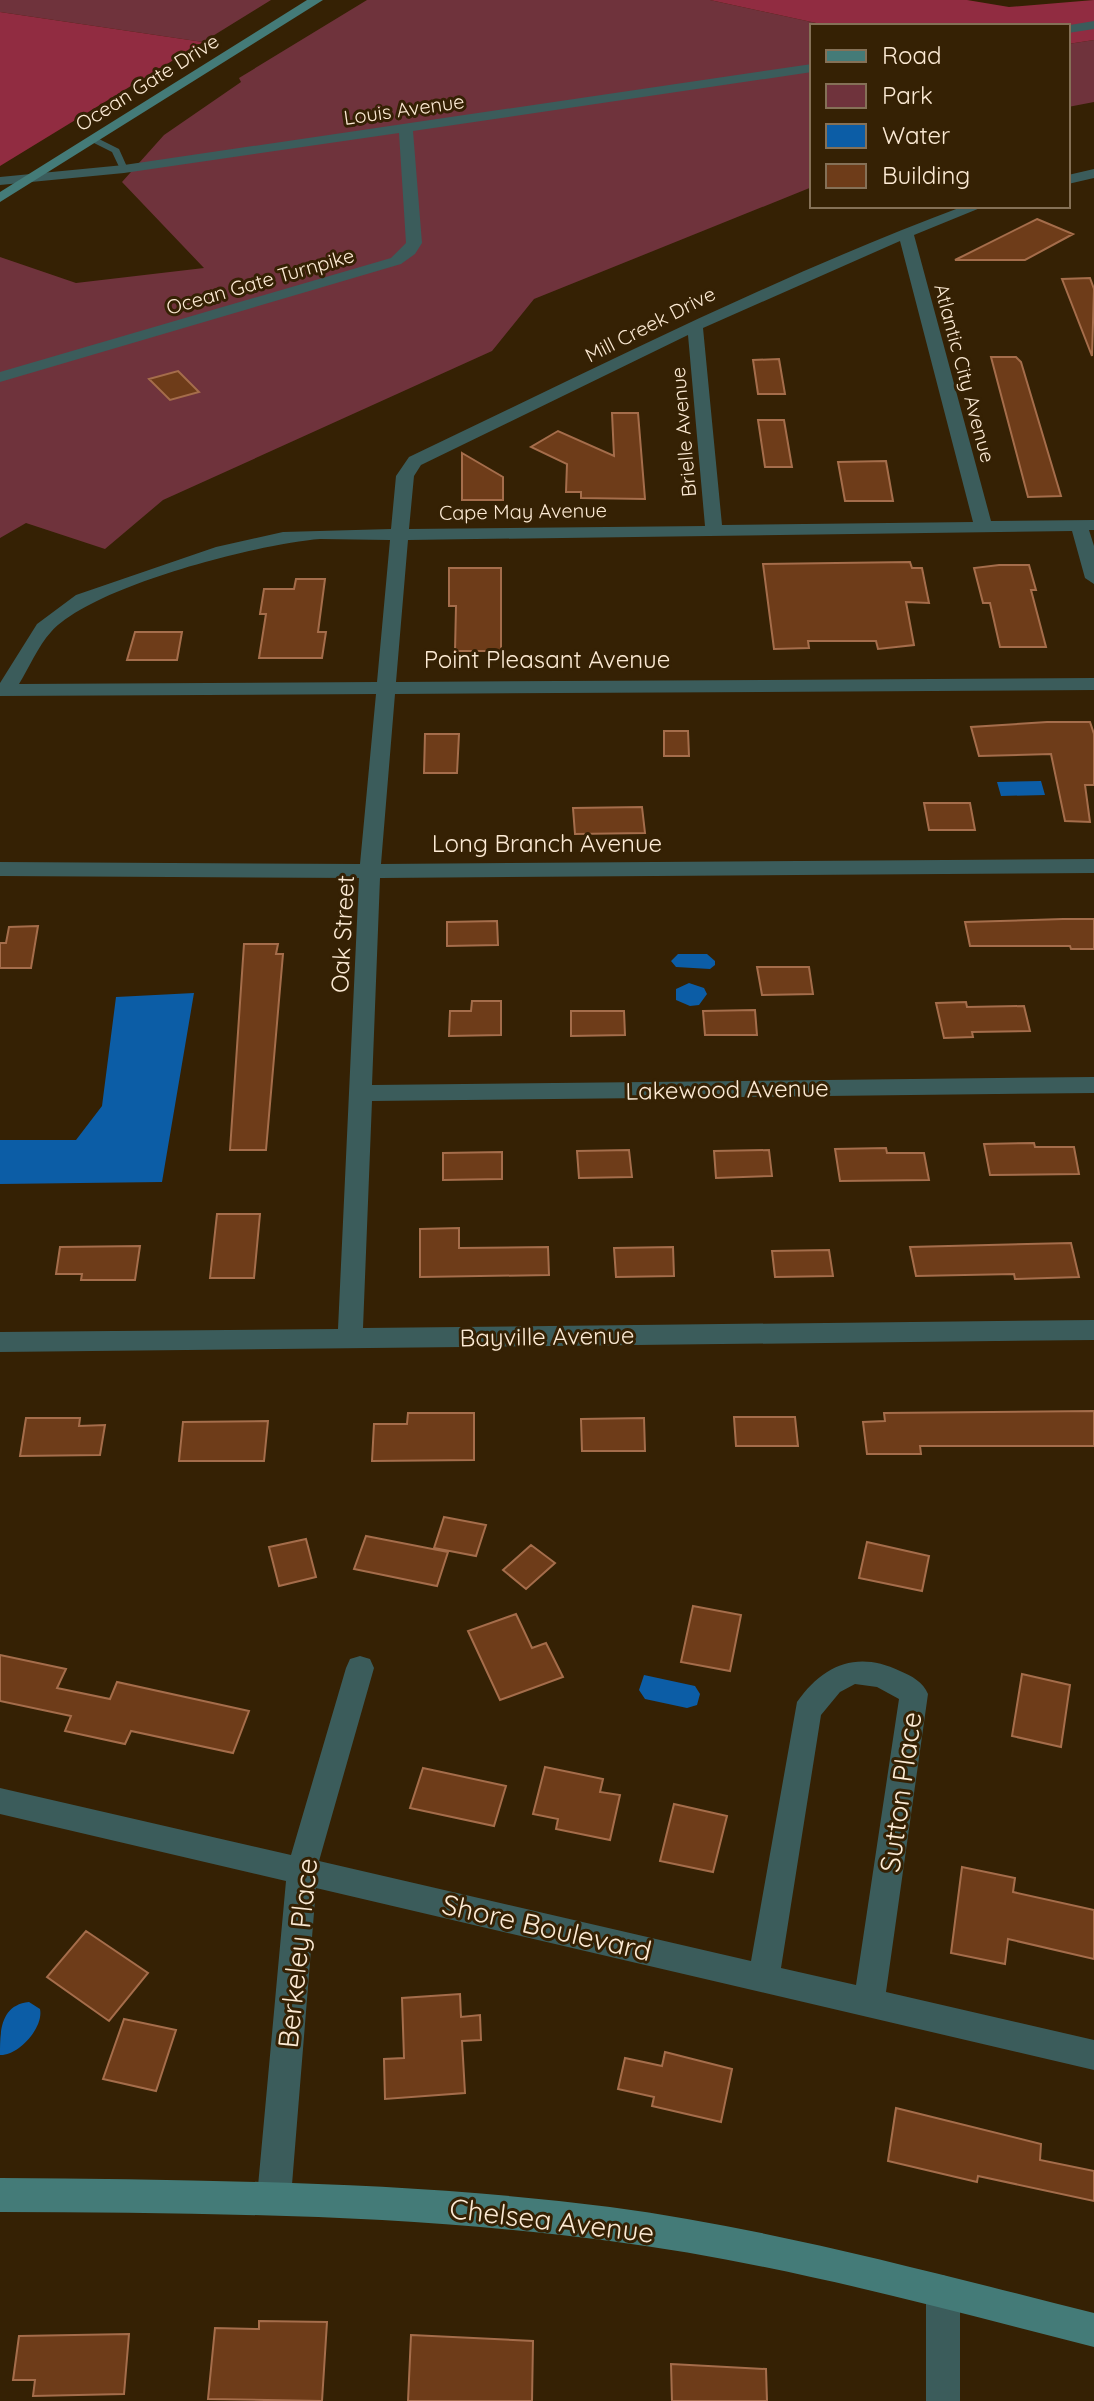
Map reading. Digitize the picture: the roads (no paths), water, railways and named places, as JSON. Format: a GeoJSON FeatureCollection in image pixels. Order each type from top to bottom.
{"type":"FeatureCollection","features":[{"type":"Feature","properties":{"kind":"main road","name":"Ocean Gate Drive"},"geometry":{"type":"LineString","coordinates":[[0,198],[316,0]]}},
{"type":"Feature","properties":{"kind":"main road","name":"Chelsea Avenue"},"geometry":{"type":"LineString","coordinates":[[0,2195],[274,2197],[438,2206],[698,2238],[943,2292],[1094,2330]]}},
{"type":"Feature","properties":{"kind":"street"},"geometry":{"type":"LineString","coordinates":[[1070,29],[1094,25]]}},
{"type":"Feature","properties":{"kind":"street","name":"Louis Avenue"},"geometry":{"type":"LineString","coordinates":[[0,181],[124,169],[406,130],[810,68]]}},
{"type":"Feature","properties":{"kind":"street","name":"Ocean Gate Turnpike"},"geometry":{"type":"LineString","coordinates":[[0,377],[396,261],[410,251],[414,243],[406,130]]}},
{"type":"Feature","properties":{"kind":"street"},"geometry":{"type":"LineString","coordinates":[[1070,179],[1094,173]]}},
{"type":"Feature","properties":{"kind":"street","name":"Mill Creek Drive"},"geometry":{"type":"LineString","coordinates":[[399,534],[405,476],[415,461],[695,328],[742,301],[905,232],[972,208]]}},
{"type":"Feature","properties":{"kind":"street","name":"Atlantic City Avenue"},"geometry":{"type":"LineString","coordinates":[[905,232],[983,526]]}},
{"type":"Feature","properties":{"kind":"street","name":"Brielle Avenue"},"geometry":{"type":"LineString","coordinates":[[695,328],[714,531]]}},
{"type":"Feature","properties":{"kind":"street"},"geometry":{"type":"LineString","coordinates":[[1086,525],[1094,578]]}},
{"type":"Feature","properties":{"kind":"street","name":"Cape May Avenue"},"geometry":{"type":"LineString","coordinates":[[3,690],[44,628],[83,599],[222,551],[283,537],[1086,525]]}},
{"type":"Feature","properties":{"kind":"street","name":"Oak Street"},"geometry":{"type":"LineString","coordinates":[[350,1338],[370,871],[389,686],[399,534]]}},
{"type":"Feature","properties":{"kind":"street","name":"Point Pleasant Avenue"},"geometry":{"type":"LineString","coordinates":[[3,690],[1094,684]]}},
{"type":"Feature","properties":{"kind":"street","name":"Long Branch Avenue"},"geometry":{"type":"LineString","coordinates":[[0,869],[370,871],[1094,866]]}},
{"type":"Feature","properties":{"kind":"street","name":"Lakewood Avenue"},"geometry":{"type":"LineString","coordinates":[[361,1093],[1094,1085]]}},
{"type":"Feature","properties":{"kind":"street","name":"Bayville Avenue"},"geometry":{"type":"LineString","coordinates":[[0,1342],[1094,1330]]}},
{"type":"Feature","properties":{"kind":"street","name":"Berkeley Place"},"geometry":{"type":"LineString","coordinates":[[274,2197],[302,1870],[360,1668]]}},
{"type":"Feature","properties":{"kind":"street","name":"Sutton Place"},"geometry":{"type":"LineString","coordinates":[[764,1978],[807,1711],[821,1687],[847,1672],[890,1676],[914,1694],[869,2003]]}},
{"type":"Feature","properties":{"kind":"street","name":"Shore Boulevard"},"geometry":{"type":"LineString","coordinates":[[0,1801],[1094,2055]]}},
{"type":"Feature","properties":{"kind":"street"},"geometry":{"type":"LineString","coordinates":[[943,2292],[943,2401]]}},
{"type":"Feature","properties":{"kind":"lane"},"geometry":{"type":"LineString","coordinates":[[93,139],[116,151],[124,169]]}},
{"type":"Feature","properties":{"kind":"water"},"geometry":{"type":"Polygon","coordinates":[[[1041,781],[1045,795],[1001,796],[997,782],[1041,781]]]}},
{"type":"Feature","properties":{"kind":"water"},"geometry":{"type":"Polygon","coordinates":[[[678,954],[707,954],[715,965],[710,969],[676,967],[671,961],[678,954]]]}},
{"type":"Feature","properties":{"kind":"water"},"geometry":{"type":"Polygon","coordinates":[[[689,983],[704,988],[707,994],[699,1005],[690,1006],[676,1000],[676,989],[689,983]]]}},
{"type":"Feature","properties":{"kind":"water"},"geometry":{"type":"Polygon","coordinates":[[[194,993],[162,1182],[0,1184],[0,1140],[76,1140],[102,1106],[116,997],[194,993]]]}},
{"type":"Feature","properties":{"kind":"water"},"geometry":{"type":"Polygon","coordinates":[[[644,1675],[695,1686],[700,1694],[697,1705],[687,1708],[645,1699],[639,1690],[644,1675]]]}},
{"type":"Feature","properties":{"kind":"water"},"geometry":{"type":"Polygon","coordinates":[[[29,2002],[40,2009],[34,2032],[22,2046],[0,2055],[2,2029],[7,2014],[19,2004],[29,2002]]]}}]}
